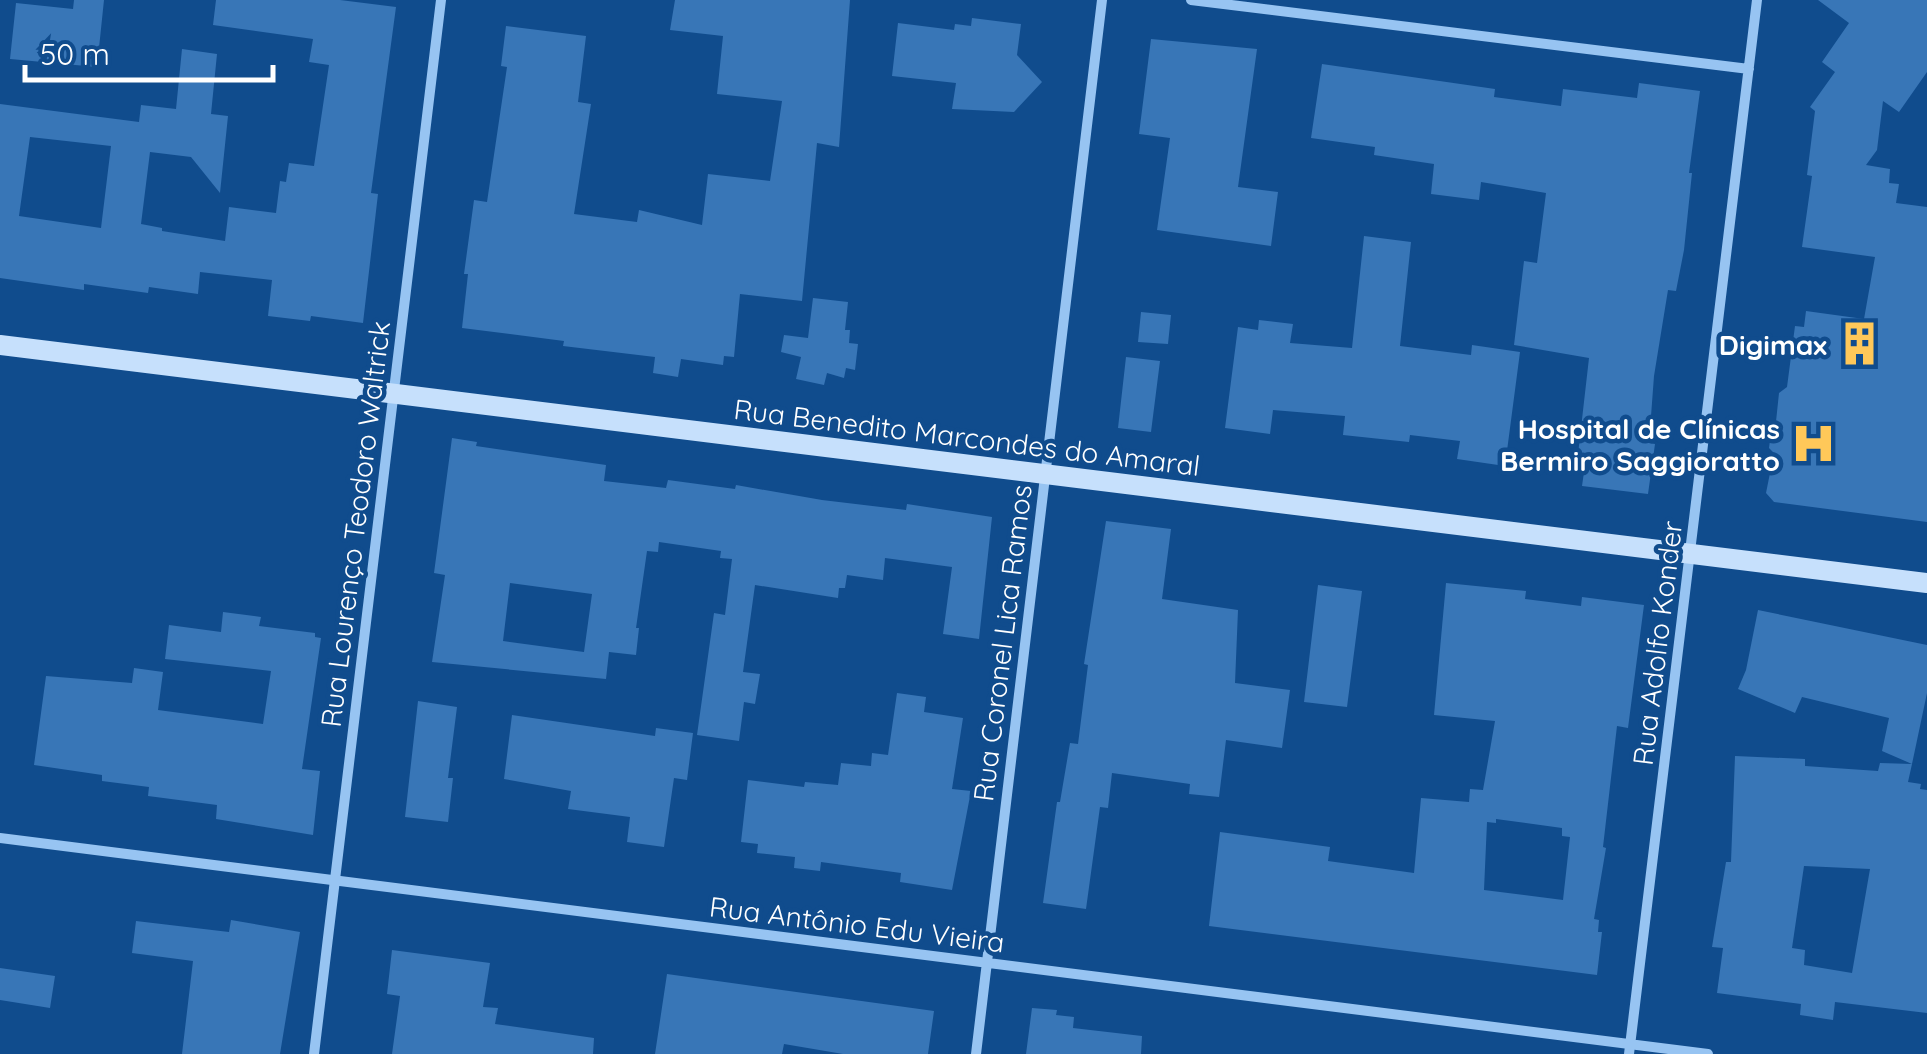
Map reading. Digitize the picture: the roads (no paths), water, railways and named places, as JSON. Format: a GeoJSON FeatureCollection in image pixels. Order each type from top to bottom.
{"type":"FeatureCollection","features":[{"type":"Feature","properties":{"kind":"main road","name":"Rua Benedito Marcondes do Amaral"},"geometry":{"type":"LineString","coordinates":[[0,346],[1927,583]]}},
{"type":"Feature","properties":{"kind":"street","name":"Rua Lourenço Teodoro Waltrick"},"geometry":{"type":"LineString","coordinates":[[314,1054],[441,0]]}},
{"type":"Feature","properties":{"kind":"street","name":"Rua Coronel Lica Ramos"},"geometry":{"type":"LineString","coordinates":[[976,1054],[1102,0]]}},
{"type":"Feature","properties":{"kind":"street"},"geometry":{"type":"LineString","coordinates":[[1191,0],[1749,69]]}},
{"type":"Feature","properties":{"kind":"street","name":"Rua Adolfo Konder"},"geometry":{"type":"LineString","coordinates":[[1630,1049],[1757,0]]}},
{"type":"Feature","properties":{"kind":"street","name":"Rua Antônio Edu Vieira"},"geometry":{"type":"LineString","coordinates":[[0,838],[1630,1049],[1708,1054]]}},
{"type":"Feature","properties":{"kind":"place","name":"Digimax"},"geometry":{"type":"Point","coordinates":[1860,344]}},
{"type":"Feature","properties":{"kind":"place","name":"Hospital de Clínicas Bermiro Saggioratto"},"geometry":{"type":"Point","coordinates":[1813,444]}}]}
